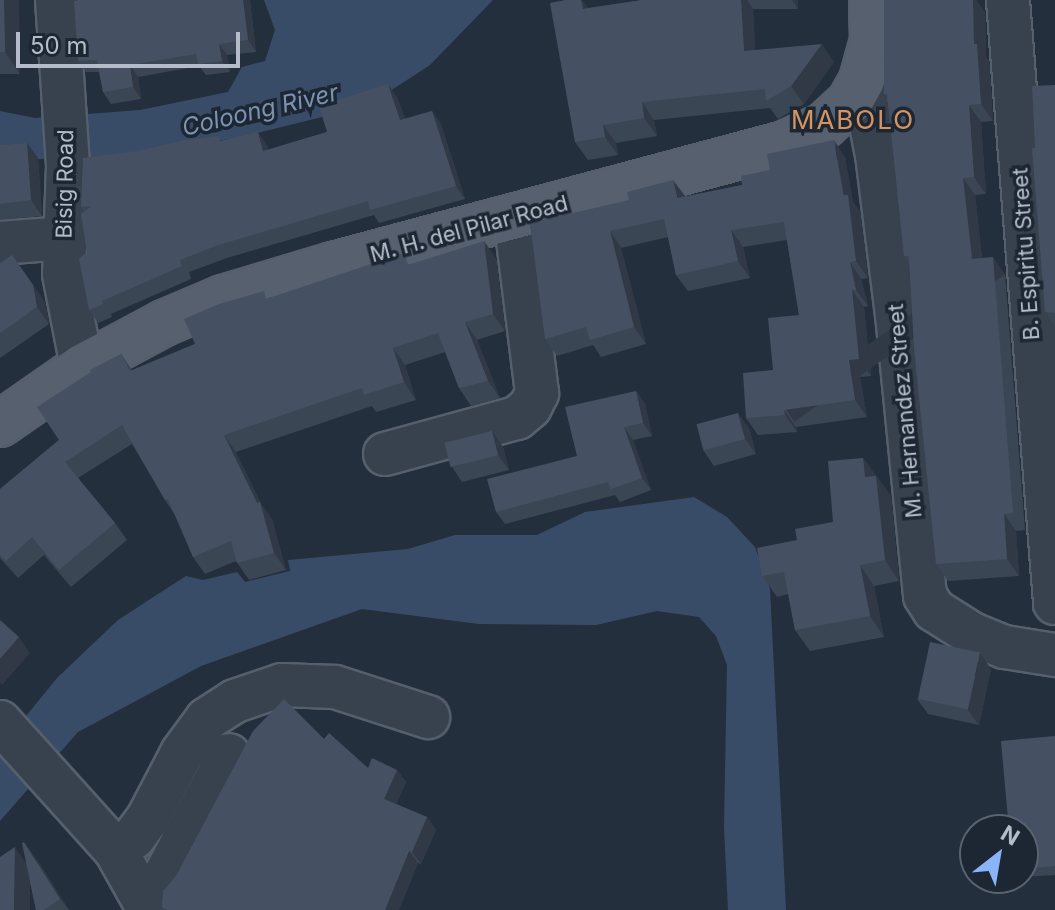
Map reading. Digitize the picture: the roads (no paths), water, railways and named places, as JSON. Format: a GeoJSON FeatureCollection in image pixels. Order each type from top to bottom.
{"type":"FeatureCollection","features":[{"type":"Feature","properties":{"kind":"main road","name":"M. H. del Pilar Road"},"geometry":{"type":"LineString","coordinates":[[0,424],[82,367],[164,323],[223,298],[787,143],[825,125],[850,102],[862,80],[873,40],[872,0]]}},
{"type":"Feature","properties":{"kind":"street","name":"Bisig Road"},"geometry":{"type":"LineString","coordinates":[[57,0],[68,166],[64,274],[82,367]]}},
{"type":"Feature","properties":{"kind":"street","name":"B. Espiritu Street"},"geometry":{"type":"LineString","coordinates":[[1008,0],[1051,504],[1055,603]]}},
{"type":"Feature","properties":{"kind":"street","name":"M. Hernandez Street"},"geometry":{"type":"LineString","coordinates":[[862,80],[877,155],[897,315],[920,578],[925,596],[934,610],[972,634],[1005,647],[1055,655]]}},
{"type":"Feature","properties":{"kind":"street"},"geometry":{"type":"LineString","coordinates":[[385,454],[517,418],[530,407],[537,393],[515,217]]}},
{"type":"Feature","properties":{"kind":"street"},"geometry":{"type":"LineString","coordinates":[[0,243],[65,238]]}},
{"type":"Feature","properties":{"kind":"street"},"geometry":{"type":"LineString","coordinates":[[116,851],[134,837],[147,820],[182,753],[207,719],[235,701],[282,685],[335,687],[428,717]]}},
{"type":"Feature","properties":{"kind":"street"},"geometry":{"type":"LineString","coordinates":[[1,724],[54,780],[152,896],[229,755]]}},
{"type":"Feature","properties":{"kind":"water","name":"Coloong River"},"geometry":{"type":"Polygon","coordinates":[[[264,0],[493,0],[430,65],[367,106],[241,137],[187,146],[89,158],[0,160],[0,111],[35,118],[140,110],[228,92],[242,67],[265,61],[275,30],[264,0]]]}},
{"type":"Feature","properties":{"kind":"water"},"geometry":{"type":"Polygon","coordinates":[[[694,497],[727,517],[755,547],[770,589],[786,910],[728,910],[724,827],[727,665],[716,636],[699,617],[657,611],[596,625],[479,624],[362,609],[201,666],[78,732],[0,821],[0,748],[57,678],[118,620],[186,576],[203,580],[237,572],[245,582],[290,571],[288,560],[408,549],[455,535],[537,535],[585,512],[694,497]]]}},
{"type":"Feature","properties":{"kind":"district","name":"MABOLO"},"geometry":{"type":"Point","coordinates":[853,120]}}]}
